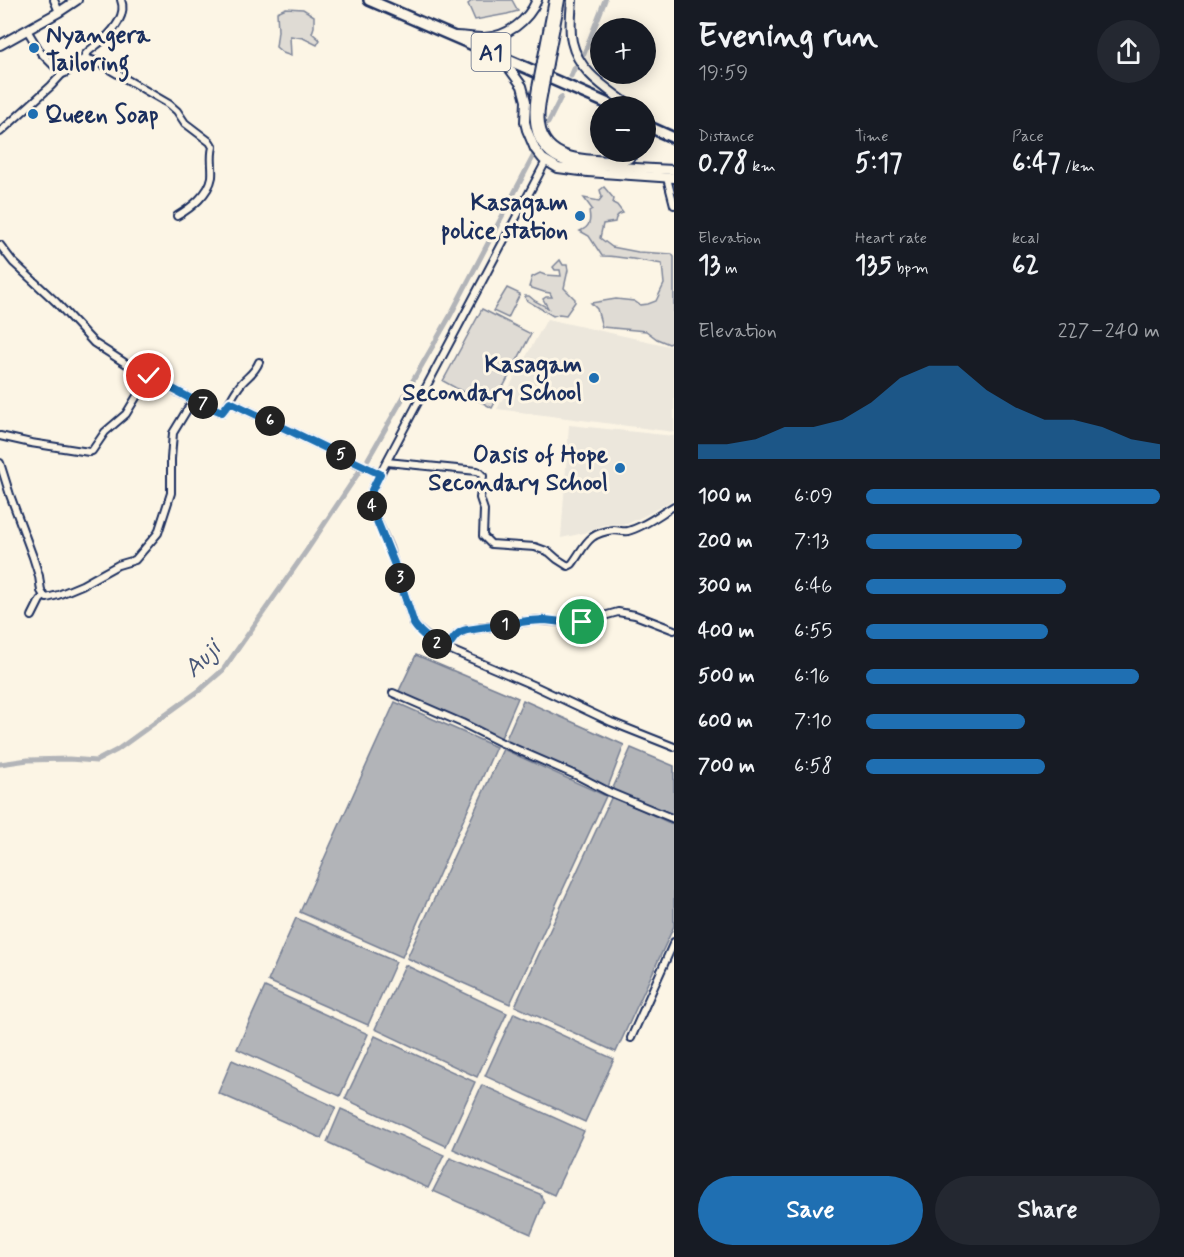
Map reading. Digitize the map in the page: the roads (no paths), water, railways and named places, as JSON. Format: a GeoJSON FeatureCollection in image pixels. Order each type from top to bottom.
{"type":"FeatureCollection","features":[{"type":"Feature","properties":{"kind":"highway","name":"A1"},"geometry":{"type":"LineString","coordinates":[[363,0],[590,99]]}},
{"type":"Feature","properties":{"kind":"highway","name":"A1"},"geometry":{"type":"LineString","coordinates":[[369,0],[590,96]]}},
{"type":"Feature","properties":{"kind":"highway"},"geometry":{"type":"LineString","coordinates":[[656,127],[674,136]]}},
{"type":"Feature","properties":{"kind":"main road"},"geometry":{"type":"LineString","coordinates":[[0,45],[77,0]]}},
{"type":"Feature","properties":{"kind":"main road"},"geometry":{"type":"LineString","coordinates":[[453,36],[482,38],[503,33],[527,17],[537,0]]}},
{"type":"Feature","properties":{"kind":"main road"},"geometry":{"type":"LineString","coordinates":[[545,63],[554,0]]}},
{"type":"Feature","properties":{"kind":"main road"},"geometry":{"type":"LineString","coordinates":[[560,0],[540,89],[540,125],[544,138],[557,152],[572,157],[590,159]]}},
{"type":"Feature","properties":{"kind":"main road"},"geometry":{"type":"LineString","coordinates":[[572,0],[570,26],[577,58],[586,70],[617,96]]}},
{"type":"Feature","properties":{"kind":"main road"},"geometry":{"type":"LineString","coordinates":[[504,61],[522,86],[525,95],[527,130],[535,149],[543,159],[558,168],[578,171],[671,178]]}},
{"type":"Feature","properties":{"kind":"main road"},"geometry":{"type":"LineString","coordinates":[[540,89],[535,103],[535,125],[538,138],[552,155],[580,165],[674,170]]}},
{"type":"Feature","properties":{"kind":"street"},"geometry":{"type":"LineString","coordinates":[[54,0],[59,12]]}},
{"type":"Feature","properties":{"kind":"street"},"geometry":{"type":"LineString","coordinates":[[85,59],[85,55],[91,48],[105,38],[119,22],[123,10],[121,0]]}},
{"type":"Feature","properties":{"kind":"street"},"geometry":{"type":"LineString","coordinates":[[27,30],[41,53],[62,74]]}},
{"type":"Feature","properties":{"kind":"street"},"geometry":{"type":"LineString","coordinates":[[0,132],[62,74],[69,72],[77,63],[85,59],[95,60],[169,104],[185,123],[212,145],[210,183],[187,211],[177,216]]}},
{"type":"Feature","properties":{"kind":"street"},"geometry":{"type":"LineString","coordinates":[[546,161],[380,474],[372,490],[372,504],[414,624],[427,637],[439,645],[611,722],[674,747]]}},
{"type":"Feature","properties":{"kind":"street"},"geometry":{"type":"LineString","coordinates":[[671,178],[674,205]]}},
{"type":"Feature","properties":{"kind":"street"},"geometry":{"type":"LineString","coordinates":[[0,245],[94,343],[131,368],[193,400],[222,412],[239,386],[254,373],[259,362]]}},
{"type":"Feature","properties":{"kind":"street"},"geometry":{"type":"LineString","coordinates":[[0,436],[31,443],[92,451],[105,432],[126,414],[149,376]]}},
{"type":"Feature","properties":{"kind":"street"},"geometry":{"type":"LineString","coordinates":[[0,463],[38,571],[41,591],[44,596],[51,598],[58,596],[135,560],[158,533],[171,493],[172,437],[177,424],[193,400]]}},
{"type":"Feature","properties":{"kind":"street"},"geometry":{"type":"LineString","coordinates":[[230,402],[380,474]]}},
{"type":"Feature","properties":{"kind":"street"},"geometry":{"type":"LineString","coordinates":[[387,462],[477,471],[483,476],[480,498],[484,510],[483,536],[491,544],[534,547],[549,552],[568,566],[572,564],[588,540],[598,533],[628,531],[637,528],[674,506]]}},
{"type":"Feature","properties":{"kind":"street"},"geometry":{"type":"LineString","coordinates":[[32,616],[44,596]]}},
{"type":"Feature","properties":{"kind":"street"},"geometry":{"type":"LineString","coordinates":[[447,648],[461,631],[528,621],[582,622],[618,612],[635,615],[674,630]]}},
{"type":"Feature","properties":{"kind":"street"},"geometry":{"type":"LineString","coordinates":[[393,693],[609,792],[674,819]]}},
{"type":"Feature","properties":{"kind":"street"},"geometry":{"type":"LineString","coordinates":[[631,1038],[674,942]]}},
{"type":"Feature","properties":{"kind":"waterway","name":"Auji"},"geometry":{"type":"LineString","coordinates":[[584,54],[605,0]]}},
{"type":"Feature","properties":{"kind":"waterway"},"geometry":{"type":"LineString","coordinates":[[571,76],[575,67]]}},
{"type":"Feature","properties":{"kind":"waterway"},"geometry":{"type":"LineString","coordinates":[[548,123],[561,97]]}},
{"type":"Feature","properties":{"kind":"waterway","name":"Auji"},"geometry":{"type":"LineString","coordinates":[[368,459],[450,316],[534,155]]}},
{"type":"Feature","properties":{"kind":"waterway","name":"Auji"},"geometry":{"type":"LineString","coordinates":[[0,764],[28,760],[96,761],[117,750],[200,690],[223,670],[359,472]]}},
{"type":"Feature","properties":{"kind":"place","name":"Nyangera Tailoring"},"geometry":{"type":"Point","coordinates":[34,48]}},
{"type":"Feature","properties":{"kind":"place","name":"Queen Soap"},"geometry":{"type":"Point","coordinates":[33,114]}},
{"type":"Feature","properties":{"kind":"place","name":"Kasagam police station"},"geometry":{"type":"Point","coordinates":[580,216]}},
{"type":"Feature","properties":{"kind":"place","name":"Kasagam Secondary School"},"geometry":{"type":"Point","coordinates":[594,378]}},
{"type":"Feature","properties":{"kind":"place","name":"Oasis of Hope Secondary School"},"geometry":{"type":"Point","coordinates":[620,468]}}]}
